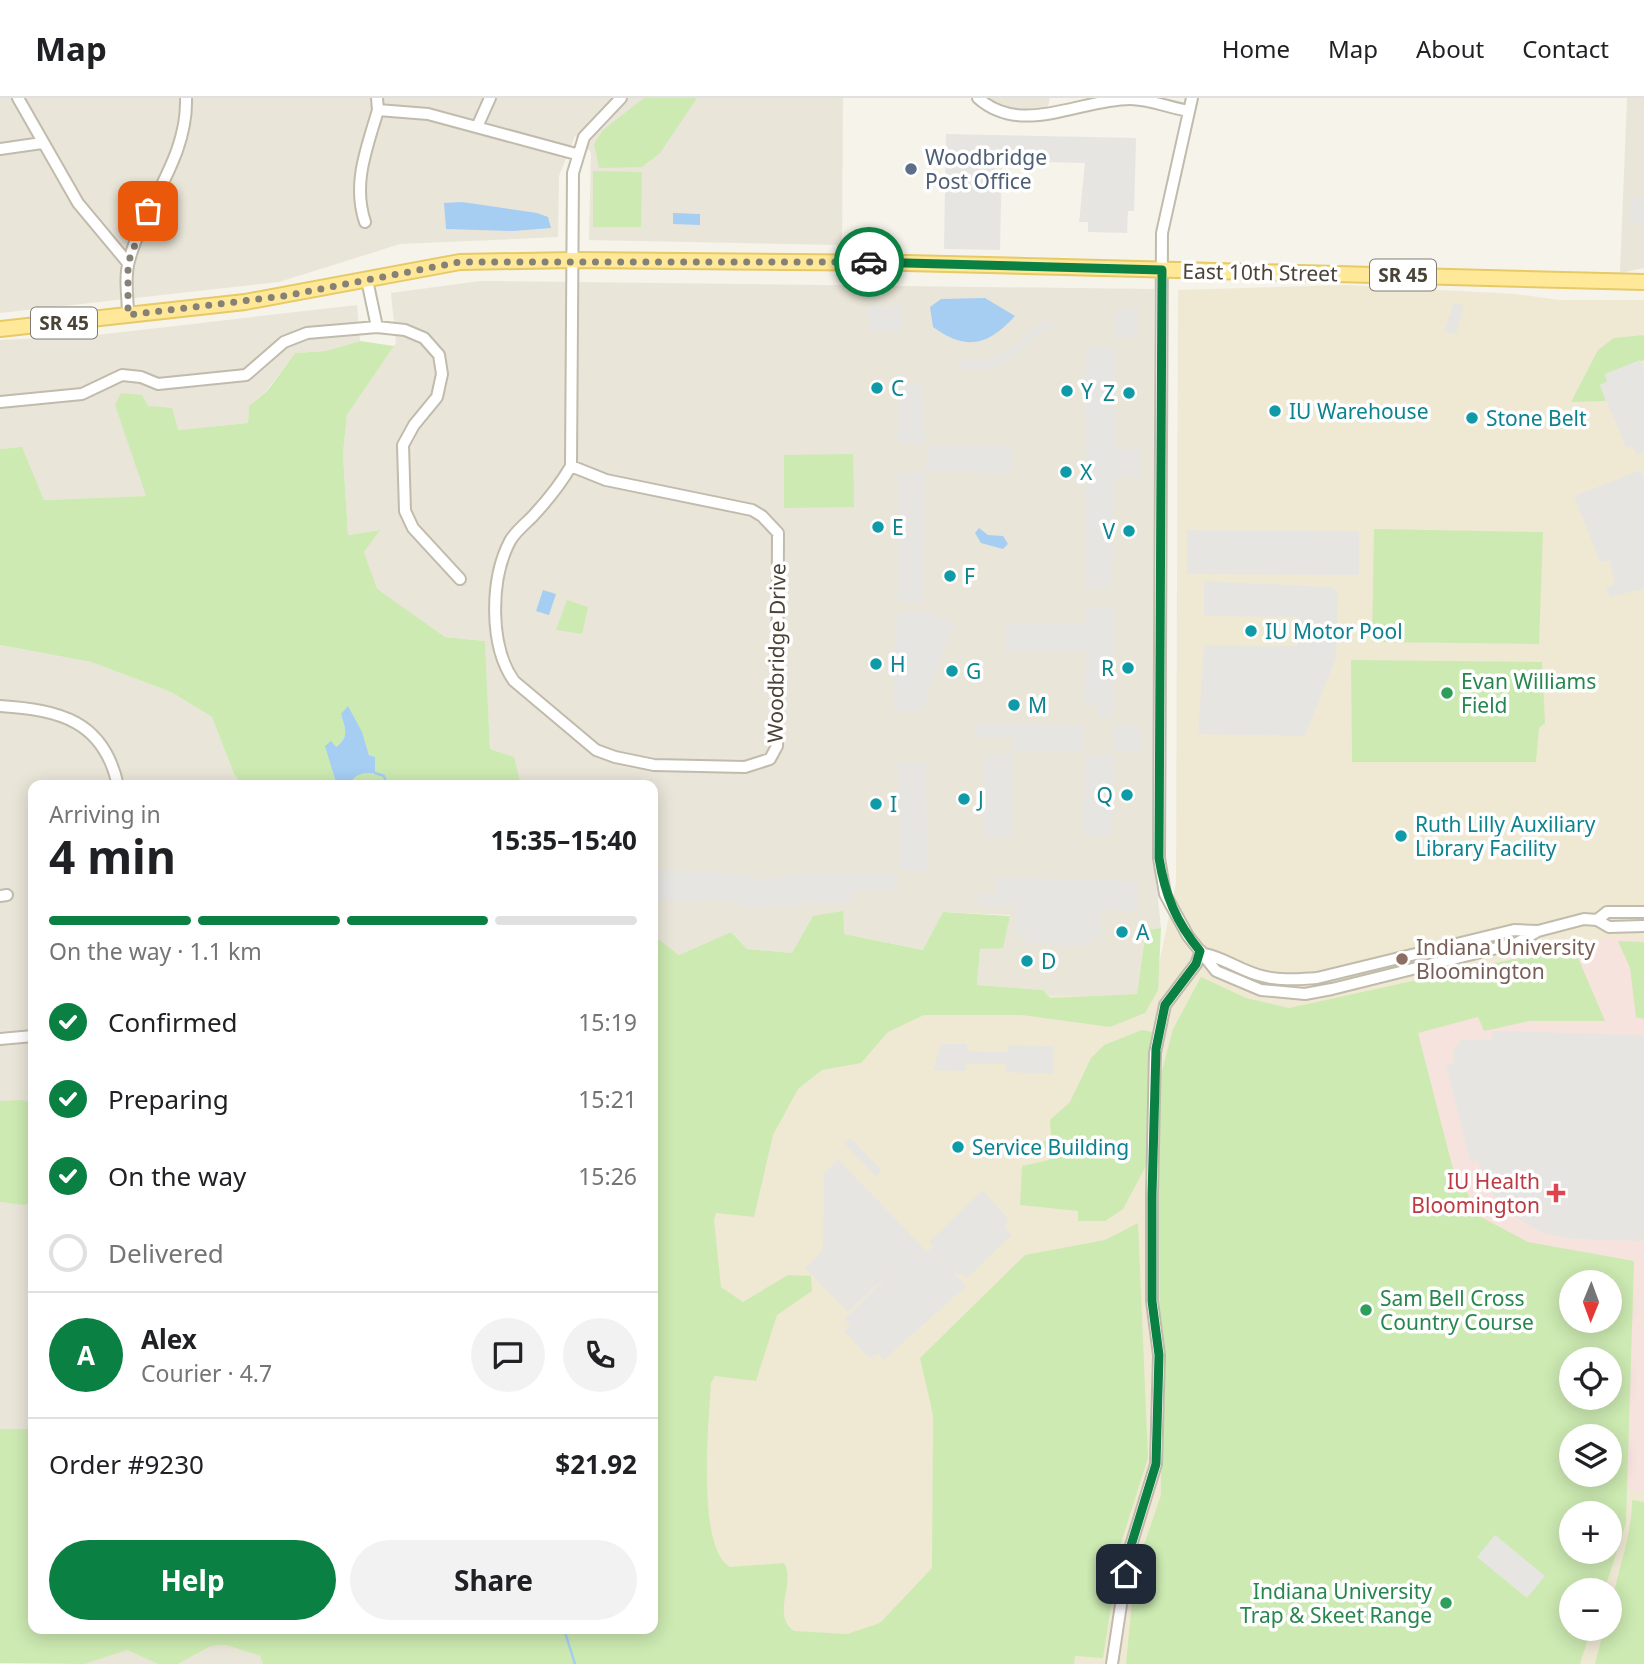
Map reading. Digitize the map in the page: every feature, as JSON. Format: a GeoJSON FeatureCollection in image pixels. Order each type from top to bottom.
{"type":"FeatureCollection","features":[{"type":"Feature","properties":{"kind":"main road","name":"East 10th Street"},"geometry":{"type":"LineString","coordinates":[[0,329],[245,302],[460,262],[574,260],[1644,282]]}},
{"type":"Feature","properties":{"kind":"street"},"geometry":{"type":"LineString","coordinates":[[18,98],[88,218],[128,263]]}},
{"type":"Feature","properties":{"kind":"street"},"geometry":{"type":"LineString","coordinates":[[128,315],[128,263],[141,228],[175,158],[185,125],[186,98]]}},
{"type":"Feature","properties":{"kind":"street"},"geometry":{"type":"LineString","coordinates":[[477,127],[490,98]]}},
{"type":"Feature","properties":{"kind":"street"},"geometry":{"type":"LineString","coordinates":[[571,466],[573,173],[583,137],[596,120],[621,98]]}},
{"type":"Feature","properties":{"kind":"street"},"geometry":{"type":"LineString","coordinates":[[978,98],[989,108],[1017,116],[1132,99],[1189,111]]}},
{"type":"Feature","properties":{"kind":"street"},"geometry":{"type":"LineString","coordinates":[[1192,98],[1162,233],[1159,858],[1165,894],[1175,917],[1202,953],[1222,958],[1261,976],[1288,980],[1317,978],[1514,930],[1538,931],[1584,919],[1597,920],[1609,927],[1644,926]]}},
{"type":"Feature","properties":{"kind":"street"},"geometry":{"type":"LineString","coordinates":[[365,222],[359,204],[359,180],[378,104],[428,114],[576,155]]}},
{"type":"Feature","properties":{"kind":"street"},"geometry":{"type":"LineString","coordinates":[[0,149],[42,143]]}},
{"type":"Feature","properties":{"kind":"street"},"geometry":{"type":"LineString","coordinates":[[367,280],[377,327]]}},
{"type":"Feature","properties":{"kind":"street"},"geometry":{"type":"LineString","coordinates":[[0,402],[82,394],[122,375],[141,377],[158,384],[246,374],[284,342],[307,333],[377,327],[405,330],[424,338],[439,355],[442,374],[437,397],[414,425],[403,445],[405,511],[413,527],[460,579]]}},
{"type":"Feature","properties":{"kind":"street","name":"Woodbridge Drive"},"geometry":{"type":"LineString","coordinates":[[571,466],[606,480],[752,510],[762,516],[778,533],[778,733],[777,746],[770,759],[745,767],[654,765],[615,757],[596,750],[514,681],[504,667],[498,650],[495,622],[499,584],[510,541],[559,488],[571,466]]}},
{"type":"Feature","properties":{"kind":"street"},"geometry":{"type":"LineString","coordinates":[[0,706],[45,709],[79,724],[106,753],[116,780]]}},
{"type":"Feature","properties":{"kind":"street"},"geometry":{"type":"LineString","coordinates":[[1597,920],[1607,912],[1644,912]]}},
{"type":"Feature","properties":{"kind":"street"},"geometry":{"type":"LineString","coordinates":[[1112,1664],[1129,1552],[1156,1464],[1159,1355],[1152,1301],[1152,1195],[1156,1049],[1165,1005],[1202,953]]}},
{"type":"Feature","properties":{"kind":"street"},"geometry":{"type":"LineString","coordinates":[[0,1039],[28,1036]]}},
{"type":"Feature","properties":{"kind":"shaded area"},"geometry":{"type":"Polygon","coordinates":[[[0,98],[843,98],[842,245],[589,240],[591,152],[575,136],[559,176],[558,237],[400,244],[279,282],[0,313],[0,98]]]}},
{"type":"Feature","properties":{"kind":"shaded area"},"geometry":{"type":"Polygon","coordinates":[[[977,98],[1050,98],[1046,114],[1012,113],[977,98]]]}},
{"type":"Feature","properties":{"kind":"shaded area"},"geometry":{"type":"Polygon","coordinates":[[[1627,98],[1644,98],[1644,268],[1620,273],[1627,98]]]}},
{"type":"Feature","properties":{"kind":"shaded area"},"geometry":{"type":"Polygon","coordinates":[[[946,134],[1136,138],[1134,211],[1128,211],[1127,233],[1088,232],[1088,222],[1079,222],[1085,163],[1002,161],[1000,250],[944,249],[946,134]]]}},
{"type":"Feature","properties":{"kind":"shaded area"},"geometry":{"type":"Polygon","coordinates":[[[1631,196],[1644,197],[1644,223],[1630,223],[1631,196]]]}},
{"type":"Feature","properties":{"kind":"shaded area"},"geometry":{"type":"Polygon","coordinates":[[[480,281],[1154,289],[1153,853],[1161,928],[1146,930],[1137,994],[1050,998],[1043,990],[977,985],[980,949],[1003,947],[1010,915],[943,912],[924,950],[844,934],[813,916],[792,953],[747,949],[731,932],[679,955],[658,939],[658,780],[519,780],[513,757],[490,749],[485,641],[445,637],[376,589],[364,552],[379,530],[348,535],[343,454],[347,415],[396,343],[391,293],[480,281]]]}},
{"type":"Feature","properties":{"kind":"shaded area","name":"Indiana University Bloomington"},"geometry":{"type":"Polygon","coordinates":[[[1346,285],[1516,294],[1559,300],[1644,300],[1644,1664],[492,1664],[630,1634],[658,1634],[658,987],[1152,997],[1176,883],[1178,290],[1346,285]]]}},
{"type":"Feature","properties":{"kind":"shaded area"},"geometry":{"type":"Polygon","coordinates":[[[1454,302],[1464,306],[1456,334],[1444,331],[1454,302]]]}},
{"type":"Feature","properties":{"kind":"shaded area"},"geometry":{"type":"Polygon","coordinates":[[[357,305],[360,341],[326,351],[295,353],[267,390],[249,406],[248,423],[178,430],[115,405],[147,496],[44,500],[22,448],[0,449],[0,340],[88,336],[357,305]]]}},
{"type":"Feature","properties":{"kind":"shaded area"},"geometry":{"type":"Polygon","coordinates":[[[901,305],[902,331],[869,331],[868,306],[901,305]]]}},
{"type":"Feature","properties":{"kind":"shaded area"},"geometry":{"type":"Polygon","coordinates":[[[1138,308],[1138,338],[1115,337],[1115,309],[1138,308]]]}},
{"type":"Feature","properties":{"kind":"shaded area"},"geometry":{"type":"Polygon","coordinates":[[[1052,320],[1054,328],[1043,331],[1003,365],[980,370],[959,370],[960,361],[988,359],[1008,351],[1041,323],[1052,320]]]}},
{"type":"Feature","properties":{"kind":"shaded area"},"geometry":{"type":"Polygon","coordinates":[[[1086,347],[1115,348],[1115,448],[1139,450],[1139,477],[1114,478],[1112,587],[1085,590],[1086,347]]]}},
{"type":"Feature","properties":{"kind":"shaded area"},"geometry":{"type":"Polygon","coordinates":[[[1640,360],[1644,369],[1644,452],[1637,455],[1632,446],[1626,448],[1600,385],[1607,382],[1605,374],[1640,360]]]}},
{"type":"Feature","properties":{"kind":"shaded area"},"geometry":{"type":"Polygon","coordinates":[[[897,376],[907,376],[908,384],[922,384],[925,443],[897,443],[897,376]]]}},
{"type":"Feature","properties":{"kind":"shaded area"},"geometry":{"type":"Polygon","coordinates":[[[927,445],[1012,445],[1011,473],[926,472],[927,445]]]}},
{"type":"Feature","properties":{"kind":"shaded area"},"geometry":{"type":"Polygon","coordinates":[[[1641,470],[1644,478],[1644,589],[1610,597],[1606,588],[1615,583],[1609,560],[1600,562],[1574,496],[1641,470]]]}},
{"type":"Feature","properties":{"kind":"shaded area"},"geometry":{"type":"Polygon","coordinates":[[[925,472],[924,603],[897,602],[897,473],[925,472]]]}},
{"type":"Feature","properties":{"kind":"shaded area"},"geometry":{"type":"Polygon","coordinates":[[[1187,530],[1359,531],[1359,575],[1187,574],[1187,530]]]}},
{"type":"Feature","properties":{"kind":"shaded area"},"geometry":{"type":"Polygon","coordinates":[[[1204,581],[1331,587],[1338,592],[1336,658],[1305,736],[1198,734],[1204,645],[1298,646],[1299,617],[1204,616],[1204,581]]]}},
{"type":"Feature","properties":{"kind":"shaded area"},"geometry":{"type":"Polygon","coordinates":[[[1113,607],[1113,717],[1098,717],[1098,706],[1084,706],[1086,652],[1005,652],[1005,624],[1085,624],[1085,608],[1113,607]]]}},
{"type":"Feature","properties":{"kind":"shaded area"},"geometry":{"type":"Polygon","coordinates":[[[897,612],[926,612],[954,623],[922,710],[893,711],[897,612]]]}},
{"type":"Feature","properties":{"kind":"shaded area"},"geometry":{"type":"Polygon","coordinates":[[[0,645],[91,662],[171,692],[212,717],[238,780],[28,780],[28,1103],[0,1101],[0,645]]]}},
{"type":"Feature","properties":{"kind":"shaded area"},"geometry":{"type":"Polygon","coordinates":[[[976,723],[1083,725],[1083,752],[1014,752],[1013,737],[976,737],[976,723]]]}},
{"type":"Feature","properties":{"kind":"shaded area"},"geometry":{"type":"Polygon","coordinates":[[[1114,726],[1139,726],[1141,752],[1114,752],[1114,726]]]}},
{"type":"Feature","properties":{"kind":"shaded area"},"geometry":{"type":"Polygon","coordinates":[[[1012,753],[1011,837],[984,837],[984,755],[1012,753]]]}},
{"type":"Feature","properties":{"kind":"shaded area"},"geometry":{"type":"Polygon","coordinates":[[[1113,754],[1112,836],[1084,836],[1085,755],[1113,754]]]}},
{"type":"Feature","properties":{"kind":"shaded area"},"geometry":{"type":"Polygon","coordinates":[[[926,762],[927,871],[900,870],[898,764],[926,762]]]}},
{"type":"Feature","properties":{"kind":"shaded area"},"geometry":{"type":"Polygon","coordinates":[[[658,869],[730,873],[764,879],[810,873],[898,875],[898,890],[851,891],[851,902],[749,908],[727,900],[658,901],[658,869]]]}},
{"type":"Feature","properties":{"kind":"shaded area"},"geometry":{"type":"Polygon","coordinates":[[[996,877],[1138,881],[1138,911],[1102,910],[1102,939],[1092,938],[1093,946],[1025,944],[1025,936],[1016,935],[1016,907],[978,905],[976,894],[996,893],[996,877]]]}},
{"type":"Feature","properties":{"kind":"shaded area","name":"IU Health Bloomington"},"geometry":{"type":"Polygon","coordinates":[[[1619,937],[1644,938],[1644,1492],[1627,1490],[1634,1262],[1528,1242],[1481,1217],[1453,1169],[1406,985],[1579,941],[1619,937]]]}},
{"type":"Feature","properties":{"kind":"shaded area"},"geometry":{"type":"Polygon","coordinates":[[[1493,1031],[1644,1035],[1644,1241],[1575,1239],[1542,1233],[1507,1211],[1494,1196],[1478,1160],[1470,1161],[1446,1065],[1454,1063],[1453,1051],[1461,1040],[1492,1040],[1493,1031]]]}},
{"type":"Feature","properties":{"kind":"shaded area"},"geometry":{"type":"Polygon","coordinates":[[[941,1044],[967,1044],[967,1051],[1007,1052],[1008,1045],[1054,1046],[1053,1074],[1006,1072],[1006,1064],[966,1064],[966,1071],[933,1070],[941,1044]]]}},
{"type":"Feature","properties":{"kind":"shaded area"},"geometry":{"type":"Polygon","coordinates":[[[850,1138],[882,1171],[876,1177],[844,1143],[850,1138]]]}},
{"type":"Feature","properties":{"kind":"shaded area"},"geometry":{"type":"Polygon","coordinates":[[[838,1159],[927,1252],[933,1246],[929,1242],[982,1190],[1008,1218],[1005,1228],[1012,1235],[967,1278],[961,1273],[958,1275],[940,1256],[966,1286],[884,1360],[878,1353],[870,1359],[844,1331],[850,1325],[844,1319],[907,1257],[848,1312],[805,1268],[823,1250],[824,1173],[838,1159]]]}},
{"type":"Feature","properties":{"kind":"shaded area"},"geometry":{"type":"Polygon","coordinates":[[[0,1202],[28,1202],[28,1429],[0,1429],[0,1202]]]}},
{"type":"Feature","properties":{"kind":"shaded area"},"geometry":{"type":"Polygon","coordinates":[[[1495,1535],[1545,1576],[1527,1598],[1477,1557],[1495,1535]]]}},
{"type":"Feature","properties":{"kind":"shaded area"},"geometry":{"type":"Polygon","coordinates":[[[226,1645],[260,1656],[263,1664],[178,1664],[211,1646],[226,1645]]]}},
{"type":"Feature","properties":{"kind":"shaded area"},"geometry":{"type":"Polygon","coordinates":[[[127,1650],[158,1664],[84,1664],[113,1652],[127,1650]]]}},
{"type":"Feature","properties":{"kind":"green space"},"geometry":{"type":"Polygon","coordinates":[[[644,98],[697,98],[660,153],[642,167],[599,168],[594,144],[603,130],[644,98]]]}},
{"type":"Feature","properties":{"kind":"green space"},"geometry":{"type":"Polygon","coordinates":[[[593,171],[642,172],[641,227],[593,227],[593,171]]]}},
{"type":"Feature","properties":{"kind":"green space"},"geometry":{"type":"Polygon","coordinates":[[[1644,335],[1644,360],[1605,374],[1608,382],[1600,385],[1606,401],[1571,402],[1598,350],[1614,338],[1644,335]]]}},
{"type":"Feature","properties":{"kind":"green space"},"geometry":{"type":"Polygon","coordinates":[[[360,341],[394,346],[347,415],[343,454],[348,535],[380,530],[364,552],[377,589],[445,637],[485,641],[490,749],[514,757],[520,780],[352,780],[373,764],[375,757],[369,755],[357,726],[341,714],[345,736],[336,747],[332,769],[335,780],[238,780],[212,717],[171,692],[91,662],[0,645],[0,449],[22,447],[44,500],[146,496],[115,405],[121,393],[142,395],[148,406],[172,408],[178,430],[248,423],[249,406],[268,390],[295,353],[326,351],[360,341]]]}},
{"type":"Feature","properties":{"kind":"green space"},"geometry":{"type":"Polygon","coordinates":[[[853,454],[854,507],[784,508],[784,455],[853,454]]]}},
{"type":"Feature","properties":{"kind":"green space"},"geometry":{"type":"Polygon","coordinates":[[[1374,529],[1543,532],[1539,644],[1372,642],[1374,529]]]}},
{"type":"Feature","properties":{"kind":"green space"},"geometry":{"type":"Polygon","coordinates":[[[567,600],[588,607],[582,634],[556,630],[567,600]]]}},
{"type":"Feature","properties":{"kind":"green space","name":"Evan Williams Field"},"geometry":{"type":"Polygon","coordinates":[[[1351,660],[1542,662],[1545,723],[1539,728],[1536,762],[1352,762],[1351,660]]]}},
{"type":"Feature","properties":{"kind":"green space"},"geometry":{"type":"Polygon","coordinates":[[[843,911],[844,934],[923,950],[943,912],[1010,916],[1003,948],[980,949],[977,985],[1043,990],[1050,998],[1137,994],[1146,930],[1161,928],[1158,990],[1145,1013],[1110,1027],[1022,1015],[924,1015],[888,1032],[861,1063],[822,1070],[798,1089],[773,1135],[754,1217],[716,1213],[714,1220],[721,1287],[743,1302],[788,1275],[811,1276],[812,1291],[777,1315],[756,1381],[715,1376],[711,1383],[707,1481],[712,1535],[719,1555],[730,1567],[784,1563],[787,1580],[784,1616],[794,1631],[847,1634],[880,1623],[932,1568],[933,1415],[920,1358],[1025,1255],[1105,1240],[1138,1223],[1148,1458],[1121,1543],[1103,1658],[1075,1656],[1074,1664],[263,1664],[260,1656],[226,1645],[211,1646],[178,1664],[158,1664],[127,1650],[84,1664],[0,1663],[0,1429],[28,1429],[28,1634],[658,1634],[658,939],[679,955],[731,932],[747,949],[792,953],[813,916],[843,911]]]}},
{"type":"Feature","properties":{"kind":"green space"},"geometry":{"type":"Polygon","coordinates":[[[1618,941],[1644,942],[1644,1019],[1636,1017],[1630,968],[1618,941]]]}},
{"type":"Feature","properties":{"kind":"green space","name":"Sam Bell Cross Country Course"},"geometry":{"type":"Polygon","coordinates":[[[1573,946],[1605,1021],[1530,1021],[1484,1031],[1478,1017],[1418,1033],[1453,1169],[1481,1217],[1528,1242],[1634,1261],[1626,1523],[1622,1535],[1622,1501],[1559,1501],[1559,1564],[1613,1564],[1608,1578],[1559,1578],[1559,1641],[1587,1641],[1580,1664],[1126,1664],[1135,1571],[1161,1495],[1158,1086],[1173,1029],[1201,977],[1246,998],[1289,1008],[1573,946]]]}},
{"type":"Feature","properties":{"kind":"green space"},"geometry":{"type":"Polygon","coordinates":[[[1142,1030],[1152,1032],[1147,1164],[1123,1209],[1105,1221],[1078,1221],[1078,1211],[1020,1205],[1022,1166],[1049,1160],[1043,1143],[1051,1135],[1050,1120],[1070,1102],[1091,1058],[1104,1045],[1142,1030]]]}},
{"type":"Feature","properties":{"kind":"green space"},"geometry":{"type":"Polygon","coordinates":[[[0,1101],[28,1102],[28,1203],[25,1205],[0,1202],[0,1101]]]}},
{"type":"Feature","properties":{"kind":"green space"},"geometry":{"type":"Polygon","coordinates":[[[1632,1500],[1644,1502],[1644,1664],[1595,1664],[1601,1641],[1622,1641],[1622,1578],[1618,1578],[1631,1517],[1632,1500]]]}},
{"type":"Feature","properties":{"kind":"water"},"geometry":{"type":"Polygon","coordinates":[[[462,202],[537,213],[548,217],[551,228],[513,231],[446,229],[444,203],[462,202]]]}},
{"type":"Feature","properties":{"kind":"water"},"geometry":{"type":"Polygon","coordinates":[[[673,213],[700,214],[700,225],[673,224],[673,213]]]}},
{"type":"Feature","properties":{"kind":"water"},"geometry":{"type":"Polygon","coordinates":[[[985,298],[1015,316],[995,334],[976,342],[966,342],[945,335],[933,327],[930,307],[941,299],[985,298]]]}},
{"type":"Feature","properties":{"kind":"water"},"geometry":{"type":"Polygon","coordinates":[[[979,528],[988,535],[1003,536],[1008,544],[1003,549],[981,543],[975,533],[979,528]]]}},
{"type":"Feature","properties":{"kind":"water"},"geometry":{"type":"Polygon","coordinates":[[[543,590],[556,594],[549,615],[536,611],[543,590]]]}},
{"type":"Feature","properties":{"kind":"water"},"geometry":{"type":"Polygon","coordinates":[[[348,706],[362,732],[369,755],[375,757],[375,773],[360,774],[353,780],[335,780],[325,746],[331,741],[336,747],[345,736],[341,714],[348,706]]]}},
{"type":"Feature","properties":{"kind":"waterway"},"geometry":{"type":"LineString","coordinates":[[375,773],[384,776],[385,780]]}},
{"type":"Feature","properties":{"kind":"waterway"},"geometry":{"type":"LineString","coordinates":[[566,1634],[575,1664]]}},
{"type":"Feature","properties":{"kind":"way so far"},"geometry":{"type":"LineString","coordinates":[[148,211],[128,263],[128,315],[284,296],[460,262],[869,262]]}},
{"type":"Feature","properties":{"kind":"place","name":"Woodbridge Post Office"},"geometry":{"type":"Point","coordinates":[911,169]}},
{"type":"Feature","properties":{"kind":"place","name":"C"},"geometry":{"type":"Point","coordinates":[877,388]}},
{"type":"Feature","properties":{"kind":"place","name":"Y"},"geometry":{"type":"Point","coordinates":[1067,391]}},
{"type":"Feature","properties":{"kind":"place","name":"Z"},"geometry":{"type":"Point","coordinates":[1129,393]}},
{"type":"Feature","properties":{"kind":"place","name":"IU Warehouse"},"geometry":{"type":"Point","coordinates":[1275,411]}},
{"type":"Feature","properties":{"kind":"place","name":"Stone Belt"},"geometry":{"type":"Point","coordinates":[1472,418]}},
{"type":"Feature","properties":{"kind":"place","name":"X"},"geometry":{"type":"Point","coordinates":[1066,472]}},
{"type":"Feature","properties":{"kind":"place","name":"E"},"geometry":{"type":"Point","coordinates":[878,527]}},
{"type":"Feature","properties":{"kind":"place","name":"V"},"geometry":{"type":"Point","coordinates":[1129,531]}},
{"type":"Feature","properties":{"kind":"place","name":"F"},"geometry":{"type":"Point","coordinates":[950,576]}},
{"type":"Feature","properties":{"kind":"place","name":"IU Motor Pool"},"geometry":{"type":"Point","coordinates":[1251,631]}},
{"type":"Feature","properties":{"kind":"place","name":"H"},"geometry":{"type":"Point","coordinates":[876,664]}},
{"type":"Feature","properties":{"kind":"place","name":"R"},"geometry":{"type":"Point","coordinates":[1128,668]}},
{"type":"Feature","properties":{"kind":"place","name":"G"},"geometry":{"type":"Point","coordinates":[952,671]}},
{"type":"Feature","properties":{"kind":"place","name":"Evan Williams Field"},"geometry":{"type":"Point","coordinates":[1447,693]}},
{"type":"Feature","properties":{"kind":"place","name":"M"},"geometry":{"type":"Point","coordinates":[1014,705]}},
{"type":"Feature","properties":{"kind":"place","name":"Q"},"geometry":{"type":"Point","coordinates":[1127,795]}},
{"type":"Feature","properties":{"kind":"place","name":"J"},"geometry":{"type":"Point","coordinates":[964,799]}},
{"type":"Feature","properties":{"kind":"place","name":"I"},"geometry":{"type":"Point","coordinates":[876,804]}},
{"type":"Feature","properties":{"kind":"place","name":"Ruth Lilly Auxiliary Library Facility"},"geometry":{"type":"Point","coordinates":[1401,836]}},
{"type":"Feature","properties":{"kind":"place","name":"A"},"geometry":{"type":"Point","coordinates":[1122,932]}},
{"type":"Feature","properties":{"kind":"place","name":"Indiana University Bloomington"},"geometry":{"type":"Point","coordinates":[1402,959]}},
{"type":"Feature","properties":{"kind":"place","name":"D"},"geometry":{"type":"Point","coordinates":[1027,961]}},
{"type":"Feature","properties":{"kind":"place","name":"Service Building"},"geometry":{"type":"Point","coordinates":[958,1147]}},
{"type":"Feature","properties":{"kind":"place","name":"IU Health Bloomington"},"geometry":{"type":"Point","coordinates":[1556,1193]}},
{"type":"Feature","properties":{"kind":"place","name":"Sam Bell Cross Country Course"},"geometry":{"type":"Point","coordinates":[1366,1310]}},
{"type":"Feature","properties":{"kind":"place","name":"Indiana University Trap & Skeet Range"},"geometry":{"type":"Point","coordinates":[1446,1603]}},
{"type":"Feature","properties":{"kind":"route"},"geometry":{"type":"LineString","coordinates":[[869,262],[1162,270],[1159,858],[1165,894],[1175,917],[1200,951],[1196,964],[1165,1005],[1158,1031],[1152,1195],[1152,1301],[1159,1355],[1156,1464],[1129,1552],[1126,1574]]}}]}
